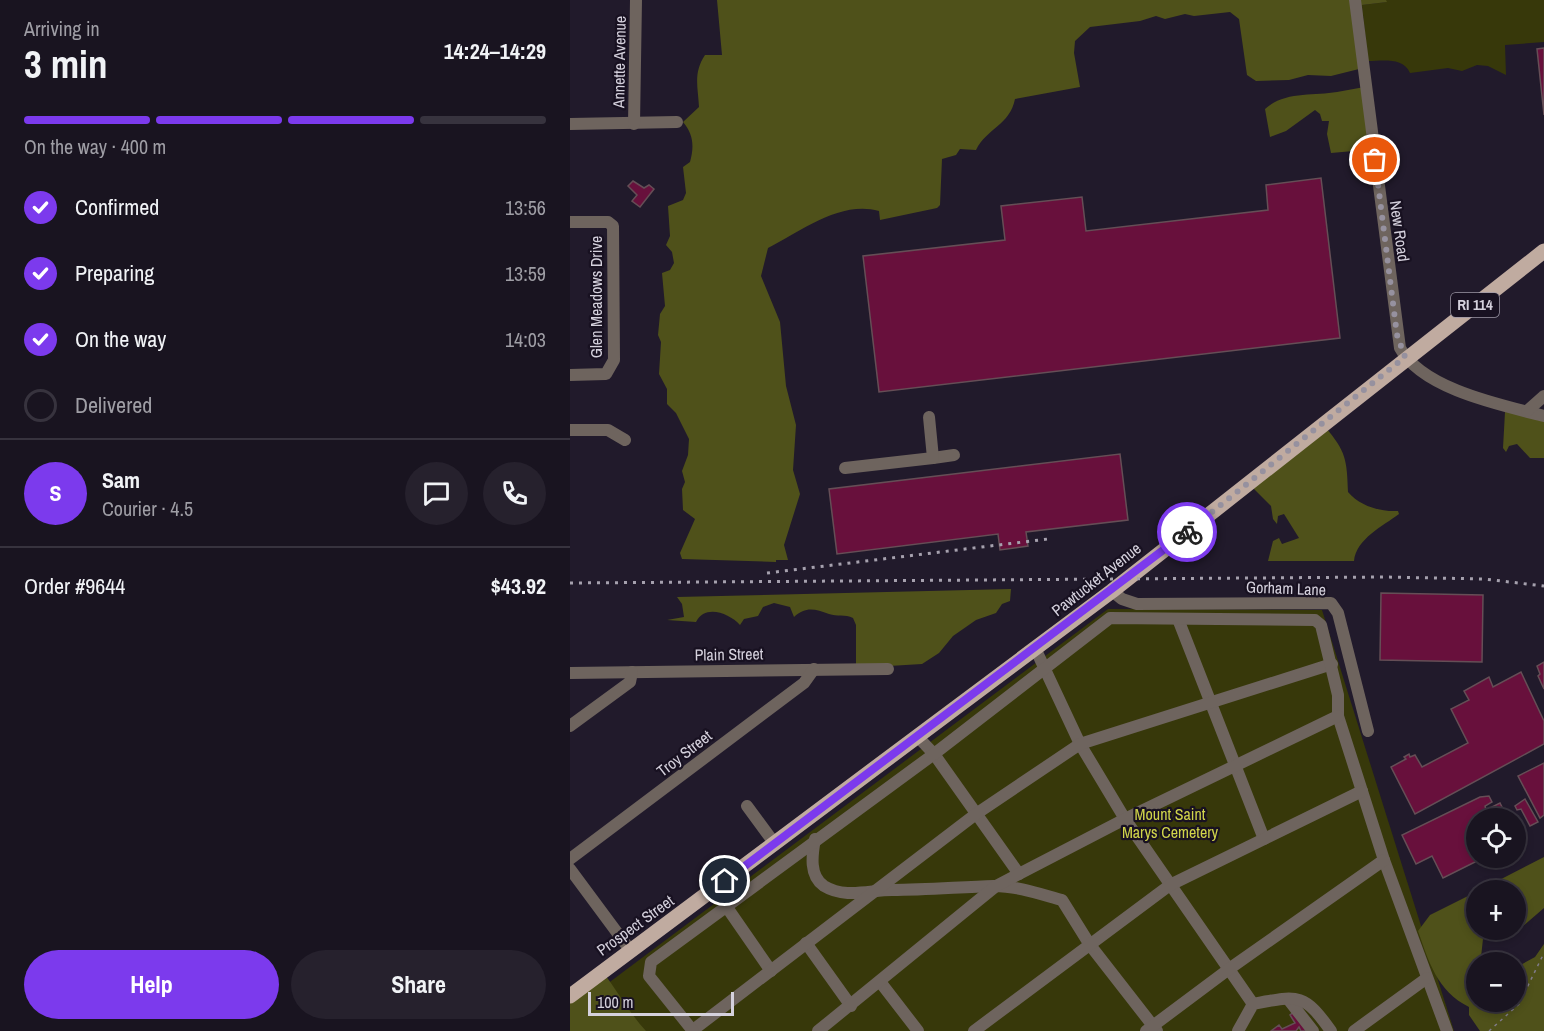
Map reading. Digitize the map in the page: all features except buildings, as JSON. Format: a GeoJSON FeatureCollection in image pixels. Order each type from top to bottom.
{"type":"FeatureCollection","features":[{"type":"Feature","properties":{"kind":"main road","name":"Pawtucket Avenue"},"geometry":{"type":"LineString","coordinates":[[808,820],[1112,591],[1405,357],[1544,251]]}},
{"type":"Feature","properties":{"kind":"main road","name":"Prospect Street"},"geometry":{"type":"LineString","coordinates":[[570,996],[808,820]]}},
{"type":"Feature","properties":{"kind":"street","name":"Annette Avenue"},"geometry":{"type":"LineString","coordinates":[[634,124],[636,0]]}},
{"type":"Feature","properties":{"kind":"street","name":"New Road"},"geometry":{"type":"LineString","coordinates":[[1355,0],[1397,335],[1405,357]]}},
{"type":"Feature","properties":{"kind":"street"},"geometry":{"type":"LineString","coordinates":[[570,124],[677,122]]}},
{"type":"Feature","properties":{"kind":"street","name":"Glen Meadows Drive"},"geometry":{"type":"LineString","coordinates":[[570,222],[608,222],[612,226],[614,349],[614,360],[606,374],[570,375]]}},
{"type":"Feature","properties":{"kind":"street"},"geometry":{"type":"LineString","coordinates":[[1405,357],[1435,382],[1544,416]]}},
{"type":"Feature","properties":{"kind":"street"},"geometry":{"type":"LineString","coordinates":[[1527,411],[1544,396]]}},
{"type":"Feature","properties":{"kind":"street"},"geometry":{"type":"LineString","coordinates":[[929,417],[933,458]]}},
{"type":"Feature","properties":{"kind":"street"},"geometry":{"type":"LineString","coordinates":[[570,430],[608,430],[625,440]]}},
{"type":"Feature","properties":{"kind":"street"},"geometry":{"type":"LineString","coordinates":[[845,468],[954,455]]}},
{"type":"Feature","properties":{"kind":"street","name":"Gorham Lane"},"geometry":{"type":"LineString","coordinates":[[1112,591],[1122,599],[1137,604],[1331,603],[1338,613],[1368,731]]}},
{"type":"Feature","properties":{"kind":"street"},"geometry":{"type":"LineString","coordinates":[[1332,664],[1080,744],[976,814],[693,1031],[649,976],[648,969],[651,962],[815,839],[934,754],[1110,618],[1315,620],[1321,625],[1332,664],[1338,695],[1338,716],[1362,792],[1384,860],[1447,1031]]}},
{"type":"Feature","properties":{"kind":"street"},"geometry":{"type":"LineString","coordinates":[[1178,619],[1208,702],[1264,839]]}},
{"type":"Feature","properties":{"kind":"street"},"geometry":{"type":"LineString","coordinates":[[1030,652],[1044,662],[1043,669],[1080,744],[1125,819],[1253,1005]]}},
{"type":"Feature","properties":{"kind":"street","name":"Troy Street"},"geometry":{"type":"LineString","coordinates":[[570,859],[804,683],[814,669]]}},
{"type":"Feature","properties":{"kind":"street","name":"Plain Street"},"geometry":{"type":"LineString","coordinates":[[570,673],[888,669]]}},
{"type":"Feature","properties":{"kind":"street"},"geometry":{"type":"LineString","coordinates":[[570,726],[630,682],[632,672]]}},
{"type":"Feature","properties":{"kind":"street"},"geometry":{"type":"LineString","coordinates":[[818,1031],[881,983],[996,886],[1125,819],[1338,716]]}},
{"type":"Feature","properties":{"kind":"street"},"geometry":{"type":"LineString","coordinates":[[917,736],[934,754],[1019,874]]}},
{"type":"Feature","properties":{"kind":"street"},"geometry":{"type":"LineString","coordinates":[[974,1031],[1170,885],[1362,792]]}},
{"type":"Feature","properties":{"kind":"street"},"geometry":{"type":"LineString","coordinates":[[747,806],[775,844]]}},
{"type":"Feature","properties":{"kind":"street"},"geometry":{"type":"LineString","coordinates":[[815,839],[813,869],[819,882],[840,891],[873,892],[996,886],[1028,890],[1062,900],[1090,945],[1152,1029],[1229,969],[1384,860]]}},
{"type":"Feature","properties":{"kind":"street"},"geometry":{"type":"LineString","coordinates":[[570,869],[630,950]]}},
{"type":"Feature","properties":{"kind":"street"},"geometry":{"type":"LineString","coordinates":[[726,906],[771,971]]}},
{"type":"Feature","properties":{"kind":"street"},"geometry":{"type":"LineString","coordinates":[[806,944],[851,1006]]}},
{"type":"Feature","properties":{"kind":"street"},"geometry":{"type":"LineString","coordinates":[[1354,1031],[1426,978]]}},
{"type":"Feature","properties":{"kind":"street"},"geometry":{"type":"LineString","coordinates":[[881,983],[918,1031]]}},
{"type":"Feature","properties":{"kind":"street"},"geometry":{"type":"LineString","coordinates":[[1253,1005],[1288,999],[1307,1001],[1331,1031]]}},
{"type":"Feature","properties":{"kind":"street"},"geometry":{"type":"LineString","coordinates":[[1288,999],[1313,1031]]}},
{"type":"Feature","properties":{"kind":"street"},"geometry":{"type":"LineString","coordinates":[[1238,1031],[1253,1005]]}},
{"type":"Feature","properties":{"kind":"path"},"geometry":{"type":"LineString","coordinates":[[1490,1031],[1519,1004],[1544,953]]}},
{"type":"Feature","properties":{"kind":"green space"},"geometry":{"type":"Polygon","coordinates":[[[1386,0],[1544,0],[1544,42],[1505,45],[1506,75],[1488,66],[1477,65],[1462,71],[1448,68],[1410,73],[1403,64],[1398,62],[1368,61],[1362,5],[1386,2],[1386,0]]]}},
{"type":"Feature","properties":{"kind":"green space","name":"Mount Saint Marys Cemetery"},"geometry":{"type":"Polygon","coordinates":[[[1108,609],[1322,610],[1454,1031],[579,1031],[579,1005],[1108,609]]]}},
{"type":"Feature","properties":{"kind":"shaded area"},"geometry":{"type":"Polygon","coordinates":[[[717,0],[1386,0],[1387,2],[1362,5],[1367,67],[1331,76],[1308,75],[1289,80],[1256,81],[1247,75],[1239,19],[1230,12],[1194,16],[1185,14],[1165,19],[1156,16],[1140,21],[1090,27],[1075,41],[1074,53],[1080,87],[1015,99],[1008,115],[986,136],[976,150],[960,149],[956,155],[942,159],[940,205],[937,208],[880,220],[879,211],[850,210],[821,219],[768,248],[761,276],[780,322],[786,386],[796,425],[793,470],[800,494],[784,545],[788,560],[776,560],[776,562],[682,559],[680,553],[695,519],[683,510],[682,489],[685,482],[682,471],[688,455],[689,439],[676,413],[667,404],[667,389],[659,374],[661,342],[658,335],[660,314],[665,306],[662,273],[670,270],[674,263],[672,252],[666,245],[670,236],[668,206],[683,200],[686,193],[683,167],[690,162],[692,146],[691,136],[683,122],[699,107],[697,80],[701,62],[705,55],[722,55],[717,0]]]}},
{"type":"Feature","properties":{"kind":"shaded area"},"geometry":{"type":"Polygon","coordinates":[[[1370,86],[1376,149],[1331,153],[1327,134],[1329,121],[1322,121],[1320,114],[1315,110],[1286,131],[1270,137],[1265,109],[1273,103],[1300,95],[1370,86]]]}},
{"type":"Feature","properties":{"kind":"shaded area"},"geometry":{"type":"Polygon","coordinates":[[[1505,412],[1544,414],[1544,458],[1530,458],[1517,444],[1509,446],[1506,452],[1503,448],[1505,412]]]}},
{"type":"Feature","properties":{"kind":"shaded area"},"geometry":{"type":"Polygon","coordinates":[[[1325,427],[1344,457],[1348,492],[1364,504],[1377,509],[1398,511],[1399,514],[1365,540],[1356,553],[1354,561],[1268,561],[1273,541],[1279,538],[1282,544],[1299,538],[1284,514],[1278,516],[1277,524],[1273,519],[1271,506],[1250,485],[1325,427]]]}},
{"type":"Feature","properties":{"kind":"shaded area"},"geometry":{"type":"Polygon","coordinates":[[[1011,589],[1010,601],[1002,604],[996,613],[976,620],[953,636],[939,653],[922,664],[856,668],[856,625],[853,618],[815,610],[803,611],[794,617],[790,607],[774,603],[763,607],[758,616],[744,619],[740,625],[730,617],[717,612],[705,613],[696,622],[667,620],[684,617],[682,604],[677,597],[1011,589]]]}},
{"type":"Feature","properties":{"kind":"shaded area"},"geometry":{"type":"Polygon","coordinates":[[[1544,857],[1544,908],[1526,923],[1526,880],[1499,880],[1544,857]]]}},
{"type":"Feature","properties":{"kind":"shaded area"},"geometry":{"type":"Polygon","coordinates":[[[1466,897],[1466,940],[1483,940],[1482,952],[1466,952],[1466,1005],[1449,993],[1431,964],[1418,931],[1430,915],[1466,897]]]}},
{"type":"Feature","properties":{"kind":"shaded area"},"geometry":{"type":"Polygon","coordinates":[[[1544,944],[1544,1031],[1480,1031],[1469,1012],[1526,1012],[1526,962],[1535,957],[1544,944]]]}},
{"type":"Feature","properties":{"kind":"shaded area"},"geometry":{"type":"Polygon","coordinates":[[[603,972],[646,1031],[570,1031],[570,996],[603,972]]]}},
{"type":"Feature","properties":{"kind":"railway"},"geometry":{"type":"LineString","coordinates":[[767,573],[1048,539]]}},
{"type":"Feature","properties":{"kind":"railway"},"geometry":{"type":"LineString","coordinates":[[570,583],[1385,577],[1484,579],[1544,586]]}},
{"type":"Feature","properties":{"kind":"way so far"},"geometry":{"type":"LineString","coordinates":[[1187,532],[1405,357],[1397,335],[1375,160]]}},
{"type":"Feature","properties":{"kind":"route"},"geometry":{"type":"LineString","coordinates":[[725,881],[1074,620],[1187,532]]}}]}
